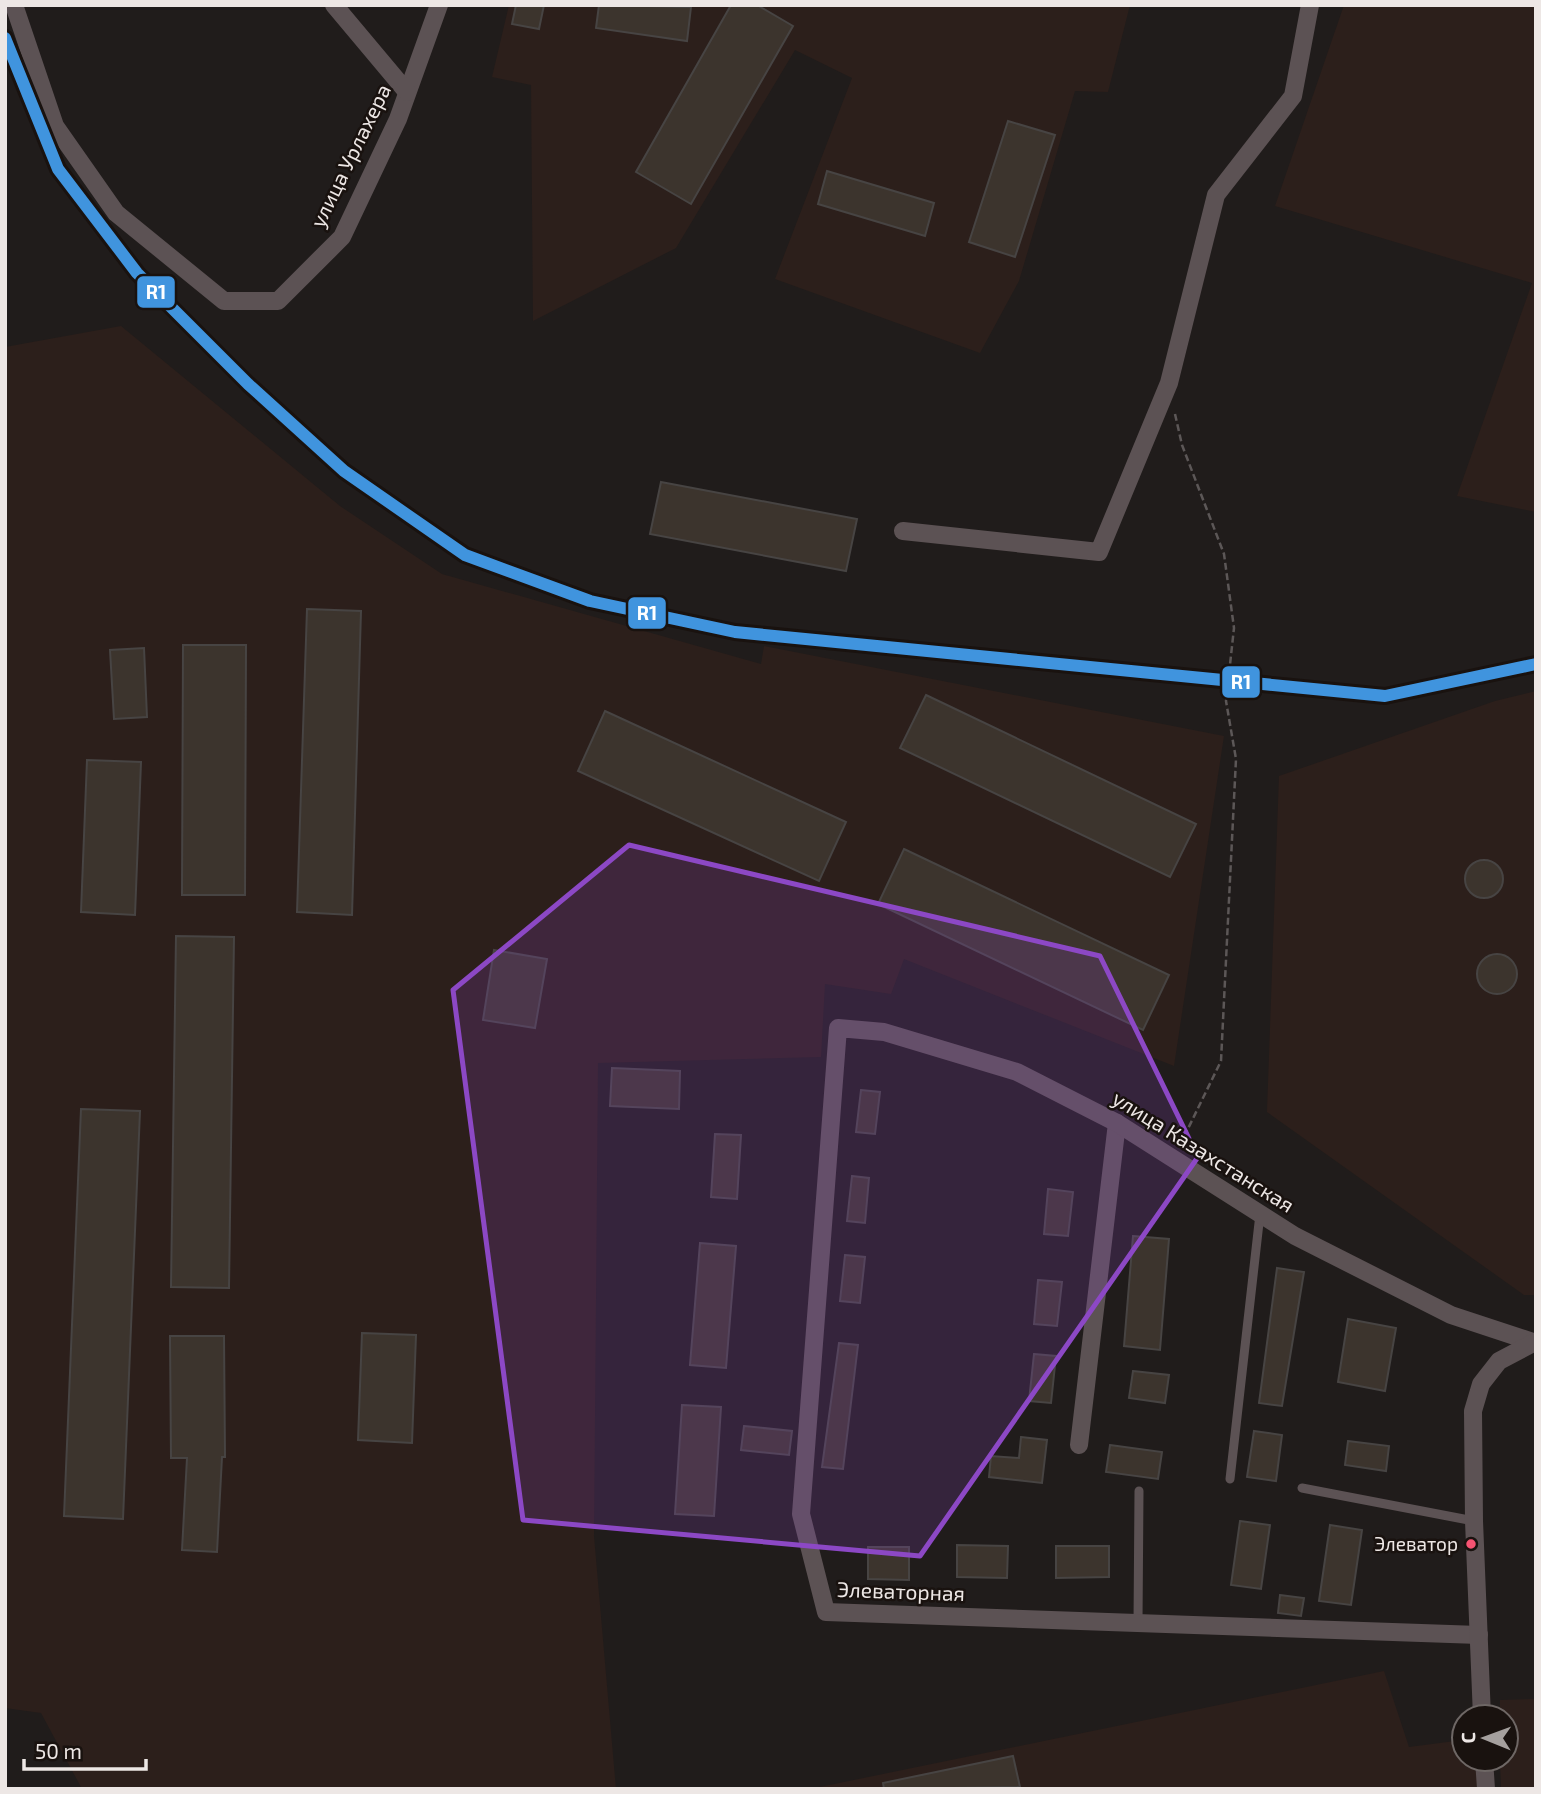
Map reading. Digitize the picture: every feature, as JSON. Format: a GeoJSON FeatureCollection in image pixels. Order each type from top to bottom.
{"type":"FeatureCollection","features":[{"type":"Feature","properties":{"kind":"street","name":"улица Урлахера"},"geometry":{"type":"LineString","coordinates":[[14,5],[55,126],[116,214],[224,301],[278,301],[342,237],[407,92],[439,5]]}},
{"type":"Feature","properties":{"kind":"street"},"geometry":{"type":"LineString","coordinates":[[334,5],[407,92]]}},
{"type":"Feature","properties":{"kind":"street"},"geometry":{"type":"LineString","coordinates":[[903,531],[1099,552],[1169,383],[1216,195],[1293,96],[1310,5]]}},
{"type":"Feature","properties":{"kind":"street","name":"улица Казахстанская"},"geometry":{"type":"LineString","coordinates":[[838,1028],[884,1032],[1017,1072],[1117,1123],[1295,1236],[1451,1315],[1534,1343]]}},
{"type":"Feature","properties":{"kind":"street","name":"Элеваторная"},"geometry":{"type":"LineString","coordinates":[[838,1028],[801,1514],[826,1612],[1479,1635]]}},
{"type":"Feature","properties":{"kind":"street"},"geometry":{"type":"LineString","coordinates":[[1079,1445],[1117,1123]]}},
{"type":"Feature","properties":{"kind":"street"},"geometry":{"type":"LineString","coordinates":[[1481,1703],[1474,1521],[1473,1411],[1480,1384],[1499,1361],[1534,1343]]}},
{"type":"Feature","properties":{"kind":"lane"},"geometry":{"type":"LineString","coordinates":[[1230,1479],[1260,1214]]}},
{"type":"Feature","properties":{"kind":"lane"},"geometry":{"type":"LineString","coordinates":[[1303,1488],[1474,1521]]}},
{"type":"Feature","properties":{"kind":"lane"},"geometry":{"type":"LineString","coordinates":[[1138,1623],[1139,1491]]}},
{"type":"Feature","properties":{"kind":"path"},"geometry":{"type":"LineString","coordinates":[[1169,383],[1182,445],[1224,554],[1234,628],[1226,701],[1236,760],[1221,1062],[1173,1159]]}},
{"type":"Feature","properties":{"kind":"highlighted area"},"geometry":{"type":"Polygon","coordinates":[[[629,845],[1100,956],[1198,1157],[920,1556],[523,1520],[453,990],[629,845]]]}},
{"type":"Feature","properties":{"kind":"shaded area"},"geometry":{"type":"Polygon","coordinates":[[[509,5],[1130,5],[1108,92],[1075,91],[1019,281],[980,353],[775,279],[852,78],[795,50],[676,248],[533,321],[531,85],[492,77],[509,5]]]}},
{"type":"Feature","properties":{"kind":"shaded area"},"geometry":{"type":"Polygon","coordinates":[[[1344,5],[1536,5],[1536,512],[1457,496],[1532,283],[1275,206],[1344,5]]]}},
{"type":"Feature","properties":{"kind":"shaded area"},"geometry":{"type":"Polygon","coordinates":[[[121,326],[340,506],[442,574],[761,664],[764,646],[1224,736],[1174,1066],[904,959],[891,994],[825,984],[821,1057],[598,1063],[594,1536],[616,1789],[82,1789],[41,1713],[5,1708],[5,347],[121,326]]]}},
{"type":"Feature","properties":{"kind":"shaded area"},"geometry":{"type":"Polygon","coordinates":[[[1536,691],[1536,1295],[1524,1295],[1267,1112],[1279,776],[1495,701],[1536,691]]]}},
{"type":"Feature","properties":{"kind":"shaded area"},"geometry":{"type":"Polygon","coordinates":[[[1384,1671],[1409,1747],[1450,1742],[1450,1773],[1478,1773],[1485,1784],[1470,1789],[810,1789],[1384,1671]]]}},
{"type":"Feature","properties":{"kind":"shaded area"},"geometry":{"type":"Polygon","coordinates":[[[1536,1699],[1536,1789],[1501,1789],[1500,1773],[1520,1773],[1520,1703],[1500,1703],[1500,1700],[1536,1699]]]}},
{"type":"Feature","properties":{"kind":"building"},"geometry":{"type":"Polygon","coordinates":[[[516,5],[544,5],[539,29],[512,24],[516,5]]]}},
{"type":"Feature","properties":{"kind":"building"},"geometry":{"type":"Polygon","coordinates":[[[599,5],[691,7],[687,41],[596,28],[599,5]]]}},
{"type":"Feature","properties":{"kind":"building"},"geometry":{"type":"Polygon","coordinates":[[[731,5],[757,5],[793,26],[691,204],[636,172],[731,5]]]}},
{"type":"Feature","properties":{"kind":"building"},"geometry":{"type":"Polygon","coordinates":[[[1008,121],[1055,135],[1015,257],[969,242],[1008,121]]]}},
{"type":"Feature","properties":{"kind":"building"},"geometry":{"type":"Polygon","coordinates":[[[827,171],[934,203],[925,236],[818,204],[827,171]]]}},
{"type":"Feature","properties":{"kind":"building"},"geometry":{"type":"Polygon","coordinates":[[[661,482],[857,519],[846,571],[650,534],[661,482]]]}},
{"type":"Feature","properties":{"kind":"building"},"geometry":{"type":"Polygon","coordinates":[[[307,609],[361,611],[352,915],[297,912],[307,609]]]}},
{"type":"Feature","properties":{"kind":"building"},"geometry":{"type":"Polygon","coordinates":[[[183,645],[246,645],[245,895],[182,895],[183,645]]]}},
{"type":"Feature","properties":{"kind":"building"},"geometry":{"type":"Polygon","coordinates":[[[144,648],[147,717],[114,719],[110,650],[144,648]]]}},
{"type":"Feature","properties":{"kind":"building"},"geometry":{"type":"Polygon","coordinates":[[[926,695],[1196,824],[1170,877],[900,748],[926,695]]]}},
{"type":"Feature","properties":{"kind":"building"},"geometry":{"type":"Polygon","coordinates":[[[605,711],[846,822],[819,881],[578,771],[605,711]]]}},
{"type":"Feature","properties":{"kind":"building"},"geometry":{"type":"Polygon","coordinates":[[[87,760],[141,762],[135,915],[81,912],[87,760]]]}},
{"type":"Feature","properties":{"kind":"building"},"geometry":{"type":"Polygon","coordinates":[[[904,849],[1169,975],[1143,1030],[878,904],[904,849]]]}},
{"type":"Feature","properties":{"kind":"building"},"geometry":{"type":"Polygon","coordinates":[[[1484,860],[1498,865],[1503,879],[1498,893],[1484,898],[1470,893],[1465,879],[1470,865],[1484,860]]]}},
{"type":"Feature","properties":{"kind":"building"},"geometry":{"type":"Polygon","coordinates":[[[176,936],[234,937],[229,1288],[171,1287],[176,936]]]}},
{"type":"Feature","properties":{"kind":"building"},"geometry":{"type":"Polygon","coordinates":[[[494,950],[547,959],[535,1028],[483,1020],[494,950]]]}},
{"type":"Feature","properties":{"kind":"building"},"geometry":{"type":"Polygon","coordinates":[[[1497,954],[1505,955],[1511,960],[1516,966],[1516,982],[1511,988],[1505,993],[1497,994],[1489,993],[1483,988],[1478,982],[1477,974],[1478,966],[1483,960],[1489,955],[1497,954]]]}},
{"type":"Feature","properties":{"kind":"building"},"geometry":{"type":"Polygon","coordinates":[[[612,1068],[680,1071],[679,1109],[610,1106],[612,1068]]]}},
{"type":"Feature","properties":{"kind":"building"},"geometry":{"type":"Polygon","coordinates":[[[861,1090],[880,1092],[875,1134],[856,1132],[861,1090]]]}},
{"type":"Feature","properties":{"kind":"building"},"geometry":{"type":"Polygon","coordinates":[[[81,1109],[140,1111],[123,1519],[64,1516],[81,1109]]]}},
{"type":"Feature","properties":{"kind":"building"},"geometry":{"type":"Polygon","coordinates":[[[715,1134],[741,1135],[737,1199],[711,1197],[715,1134]]]}},
{"type":"Feature","properties":{"kind":"building"},"geometry":{"type":"Polygon","coordinates":[[[852,1176],[869,1178],[865,1223],[847,1221],[852,1176]]]}},
{"type":"Feature","properties":{"kind":"building"},"geometry":{"type":"Polygon","coordinates":[[[1048,1189],[1073,1192],[1068,1236],[1044,1234],[1048,1189]]]}},
{"type":"Feature","properties":{"kind":"building"},"geometry":{"type":"Polygon","coordinates":[[[1133,1236],[1169,1239],[1160,1350],[1124,1346],[1133,1236]]]}},
{"type":"Feature","properties":{"kind":"building"},"geometry":{"type":"Polygon","coordinates":[[[700,1243],[736,1246],[726,1368],[690,1365],[700,1243]]]}},
{"type":"Feature","properties":{"kind":"building"},"geometry":{"type":"Polygon","coordinates":[[[845,1255],[865,1257],[860,1303],[840,1301],[845,1255]]]}},
{"type":"Feature","properties":{"kind":"building"},"geometry":{"type":"Polygon","coordinates":[[[1277,1268],[1304,1272],[1282,1406],[1259,1403],[1277,1268]]]}},
{"type":"Feature","properties":{"kind":"building"},"geometry":{"type":"Polygon","coordinates":[[[1038,1280],[1062,1282],[1057,1326],[1034,1324],[1038,1280]]]}},
{"type":"Feature","properties":{"kind":"building"},"geometry":{"type":"Polygon","coordinates":[[[1348,1319],[1396,1328],[1385,1391],[1338,1382],[1348,1319]]]}},
{"type":"Feature","properties":{"kind":"building"},"geometry":{"type":"Polygon","coordinates":[[[362,1333],[416,1335],[412,1443],[358,1440],[362,1333]]]}},
{"type":"Feature","properties":{"kind":"building"},"geometry":{"type":"Polygon","coordinates":[[[170,1336],[224,1336],[225,1457],[222,1457],[217,1552],[182,1550],[187,1458],[171,1458],[170,1336]]]}},
{"type":"Feature","properties":{"kind":"building"},"geometry":{"type":"Polygon","coordinates":[[[839,1343],[858,1345],[843,1469],[822,1467],[839,1343]]]}},
{"type":"Feature","properties":{"kind":"building"},"geometry":{"type":"Polygon","coordinates":[[[1034,1354],[1056,1356],[1051,1403],[1029,1401],[1034,1354]]]}},
{"type":"Feature","properties":{"kind":"building"},"geometry":{"type":"Polygon","coordinates":[[[1133,1371],[1169,1375],[1165,1403],[1129,1398],[1133,1371]]]}},
{"type":"Feature","properties":{"kind":"building"},"geometry":{"type":"Polygon","coordinates":[[[682,1405],[721,1407],[714,1516],[675,1514],[682,1405]]]}},
{"type":"Feature","properties":{"kind":"building"},"geometry":{"type":"Polygon","coordinates":[[[744,1426],[792,1431],[789,1455],[741,1450],[744,1426]]]}},
{"type":"Feature","properties":{"kind":"building"},"geometry":{"type":"Polygon","coordinates":[[[1254,1431],[1282,1435],[1276,1481],[1247,1477],[1254,1431]]]}},
{"type":"Feature","properties":{"kind":"building"},"geometry":{"type":"Polygon","coordinates":[[[1021,1437],[1047,1440],[1042,1483],[989,1477],[991,1456],[1019,1458],[1021,1437]]]}},
{"type":"Feature","properties":{"kind":"building"},"geometry":{"type":"Polygon","coordinates":[[[1348,1441],[1389,1446],[1386,1471],[1345,1465],[1348,1441]]]}},
{"type":"Feature","properties":{"kind":"building"},"geometry":{"type":"Polygon","coordinates":[[[1110,1445],[1162,1452],[1158,1479],[1106,1472],[1110,1445]]]}},
{"type":"Feature","properties":{"kind":"building"},"geometry":{"type":"Polygon","coordinates":[[[1240,1521],[1270,1525],[1261,1589],[1231,1585],[1240,1521]]]}},
{"type":"Feature","properties":{"kind":"building"},"geometry":{"type":"Polygon","coordinates":[[[1330,1525],[1362,1530],[1351,1605],[1319,1601],[1330,1525]]]}},
{"type":"Feature","properties":{"kind":"building"},"geometry":{"type":"Polygon","coordinates":[[[957,1545],[1008,1546],[1007,1578],[957,1577],[957,1545]]]}},
{"type":"Feature","properties":{"kind":"building"},"geometry":{"type":"Polygon","coordinates":[[[1056,1546],[1109,1546],[1109,1577],[1056,1578],[1056,1546]]]}},
{"type":"Feature","properties":{"kind":"building"},"geometry":{"type":"Polygon","coordinates":[[[868,1547],[909,1547],[909,1580],[868,1579],[868,1547]]]}},
{"type":"Feature","properties":{"kind":"building"},"geometry":{"type":"Polygon","coordinates":[[[1280,1595],[1304,1598],[1301,1616],[1278,1613],[1280,1595]]]}},
{"type":"Feature","properties":{"kind":"building"},"geometry":{"type":"Polygon","coordinates":[[[1013,1756],[1020,1787],[884,1789],[883,1783],[1013,1756]]]}},
{"type":"Feature","properties":{"kind":"transit line","name":"R1"},"geometry":{"type":"LineString","coordinates":[[5,38],[58,169],[137,273],[248,384],[344,471],[465,555],[590,601],[735,632],[1385,696],[1536,664]]}},
{"type":"Feature","properties":{"kind":"place","name":"Элеватор"},"geometry":{"type":"Point","coordinates":[1471,1544]}}]}
